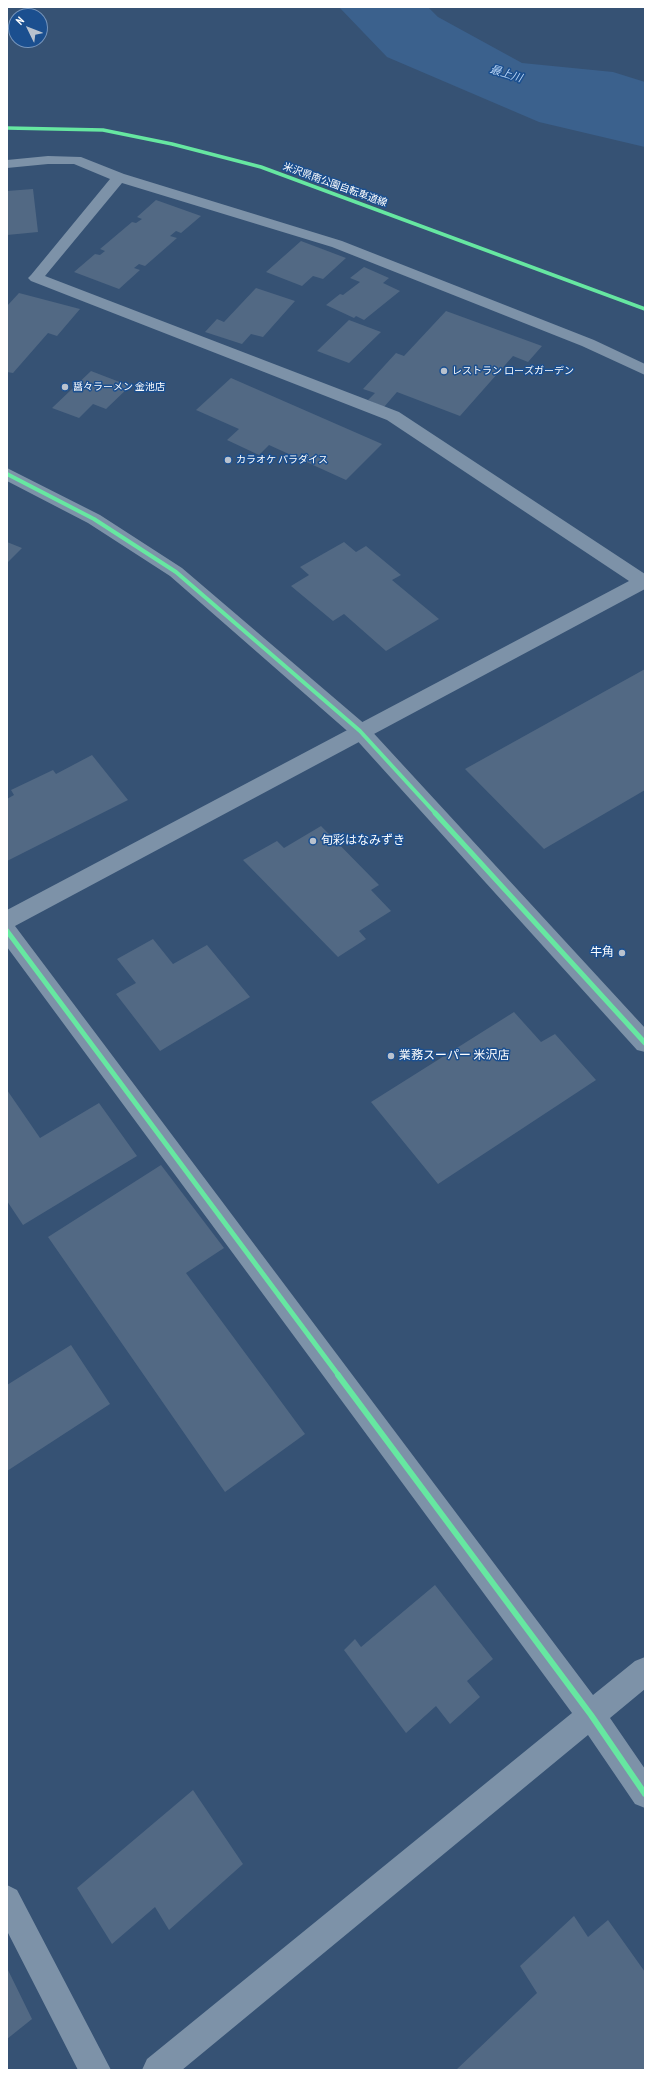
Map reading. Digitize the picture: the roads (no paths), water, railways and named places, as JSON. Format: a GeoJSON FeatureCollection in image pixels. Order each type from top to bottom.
{"type":"FeatureCollection","features":[{"type":"Feature","properties":{"kind":"street"},"geometry":{"type":"LineString","coordinates":[[7,164],[48,160],[76,160],[119,177],[337,244],[588,343],[645,370]]}},
{"type":"Feature","properties":{"kind":"street"},"geometry":{"type":"LineString","coordinates":[[7,920],[644,581],[393,416],[36,278],[119,177]]}},
{"type":"Feature","properties":{"kind":"street"},"geometry":{"type":"LineString","coordinates":[[7,474],[94,519],[176,572],[360,731],[645,1043]]}},
{"type":"Feature","properties":{"kind":"street"},"geometry":{"type":"LineString","coordinates":[[7,931],[591,1715],[645,1794]]}},
{"type":"Feature","properties":{"kind":"street"},"geometry":{"type":"LineString","coordinates":[[158,2070],[645,1671]]}},
{"type":"Feature","properties":{"kind":"street"},"geometry":{"type":"LineString","coordinates":[[7,1900],[95,2070]]}},
{"type":"Feature","properties":{"kind":"water","name":"最上川"},"geometry":{"type":"Polygon","coordinates":[[[339,7],[428,7],[438,17],[522,63],[613,72],[645,82],[645,147],[539,122],[387,57],[339,7]]]}},
{"type":"Feature","properties":{"kind":"place","name":"レストラン ローズガーデン"},"geometry":{"type":"Point","coordinates":[444,371]}},
{"type":"Feature","properties":{"kind":"place","name":"醤々ラーメン 金池店"},"geometry":{"type":"Point","coordinates":[65,387]}},
{"type":"Feature","properties":{"kind":"place","name":"カラオケ パラダイス"},"geometry":{"type":"Point","coordinates":[228,460]}},
{"type":"Feature","properties":{"kind":"place","name":"旬彩はなみずき"},"geometry":{"type":"Point","coordinates":[313,841]}},
{"type":"Feature","properties":{"kind":"place","name":"牛角"},"geometry":{"type":"Point","coordinates":[622,953]}},
{"type":"Feature","properties":{"kind":"place","name":"業務スーパー 米沢店"},"geometry":{"type":"Point","coordinates":[391,1056]}}]}
